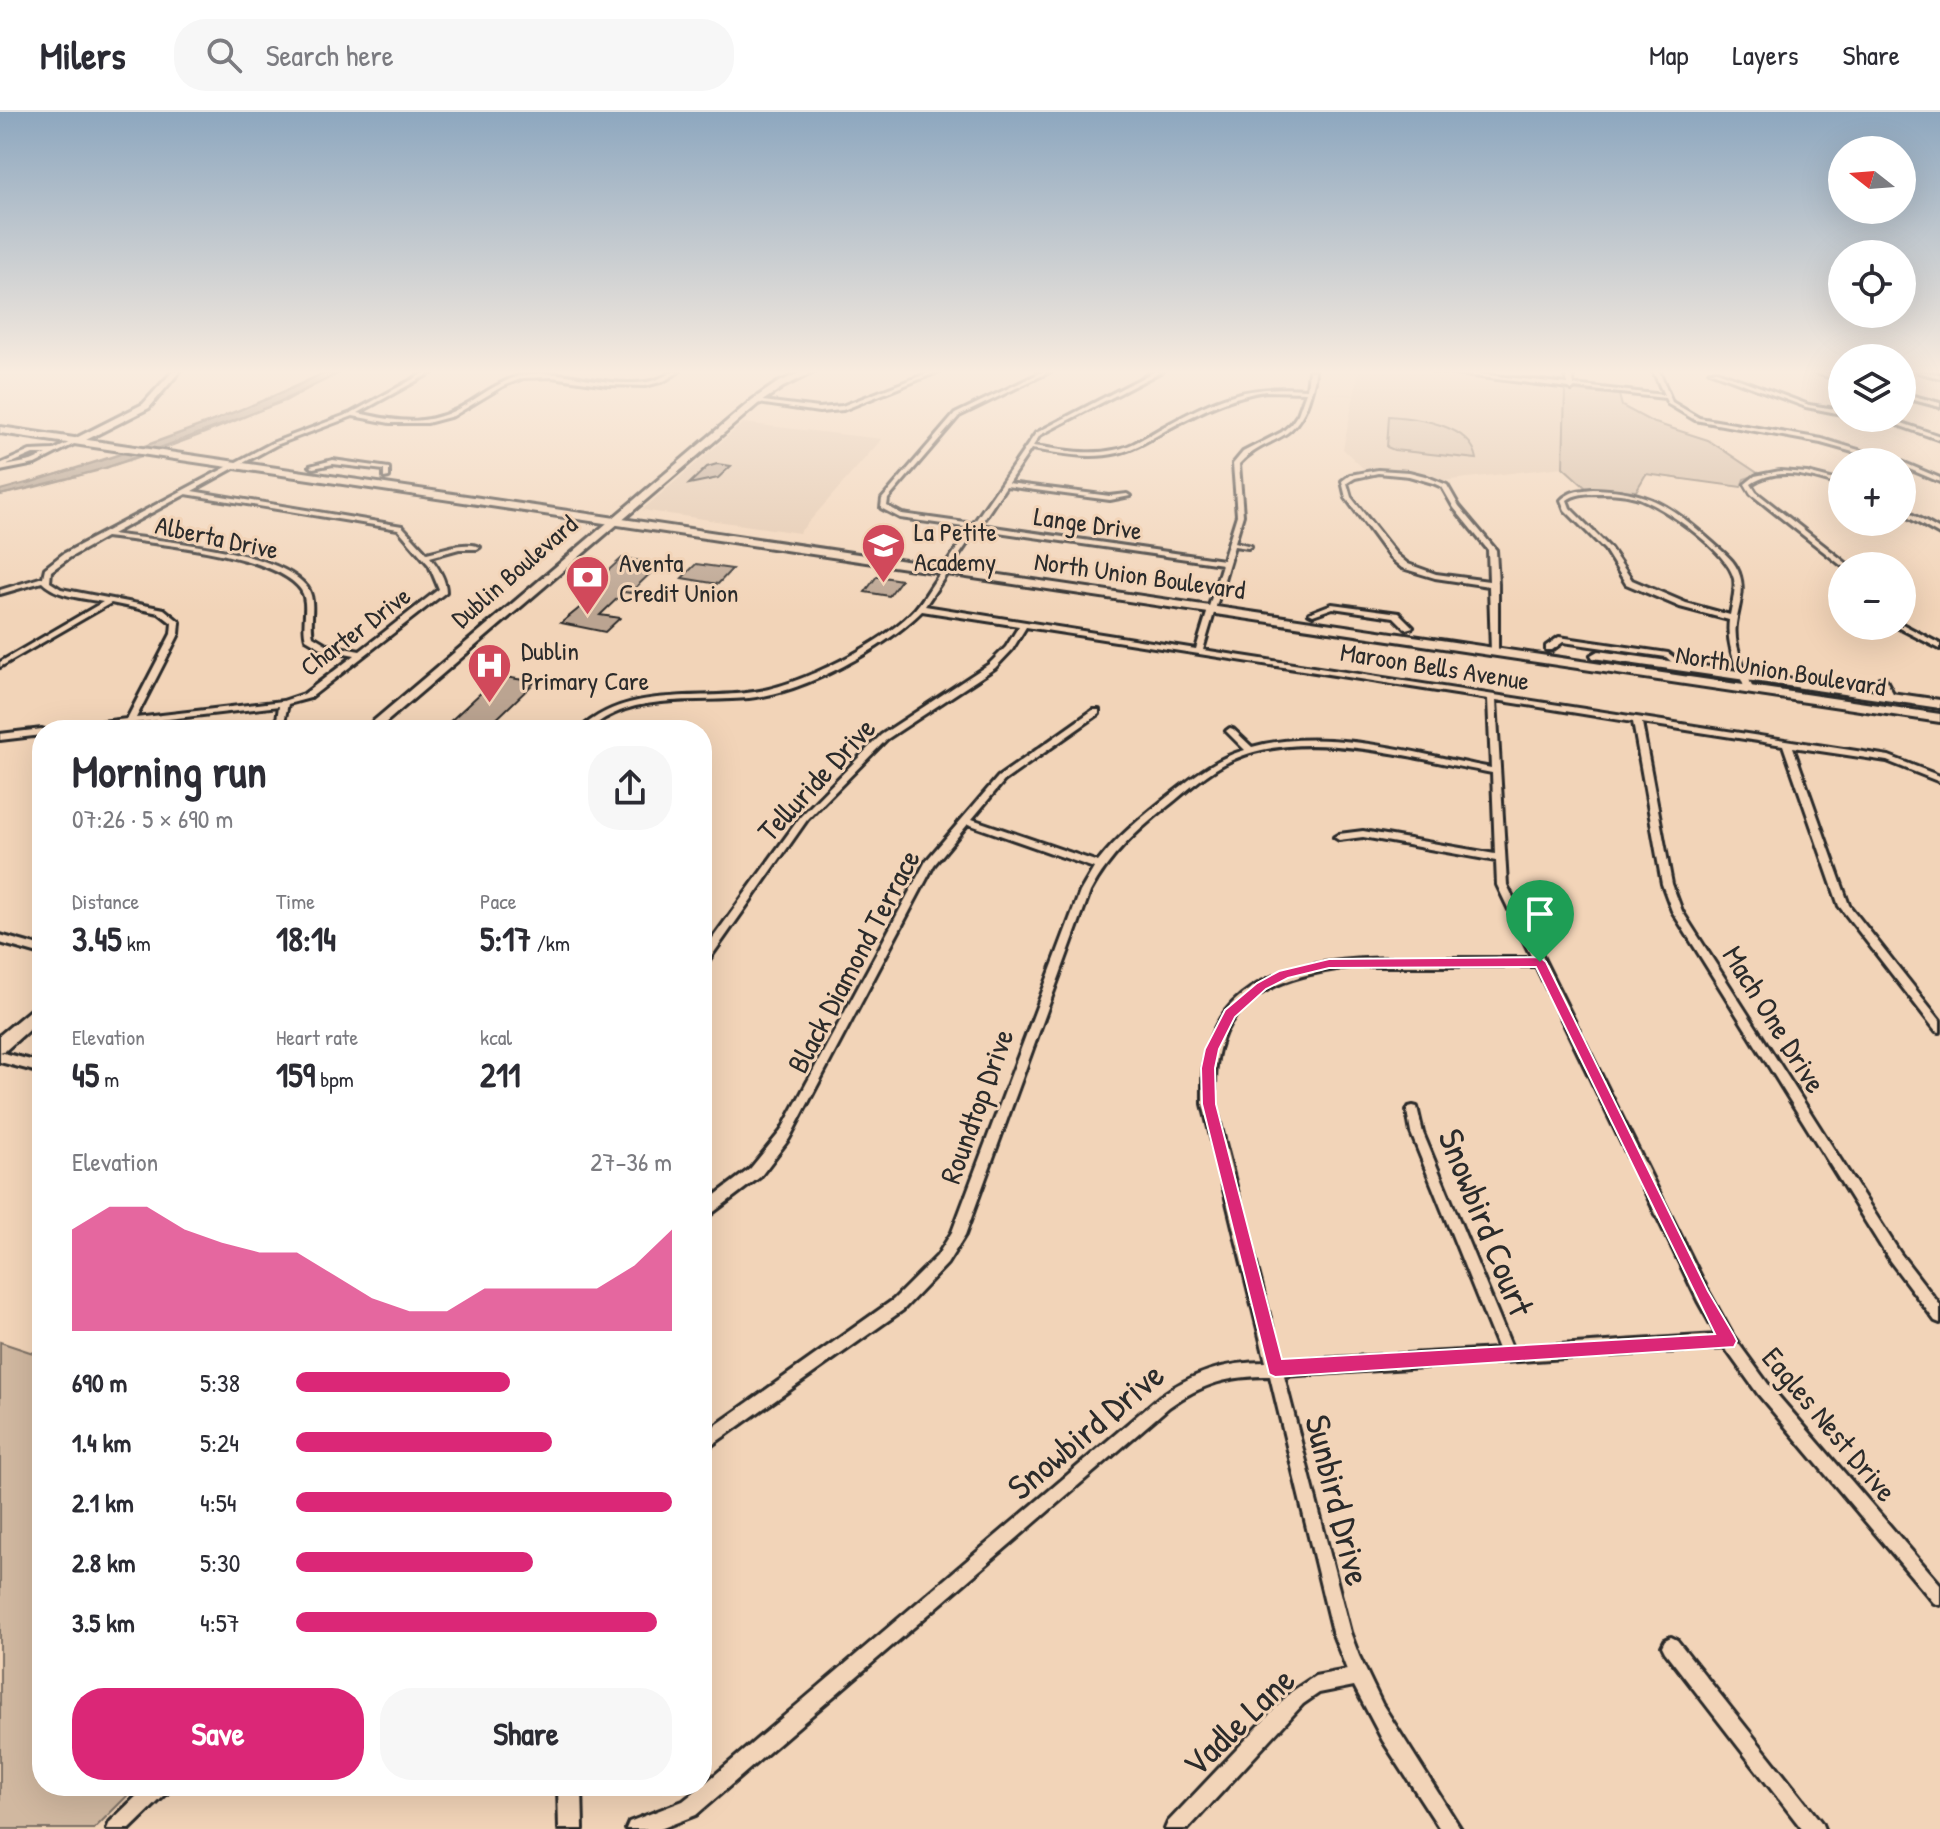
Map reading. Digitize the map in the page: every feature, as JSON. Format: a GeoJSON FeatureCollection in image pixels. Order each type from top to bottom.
{"type":"FeatureCollection","features":[{"type":"Feature","properties":{"kind":"main road","name":"North Union Boulevard"},"geometry":{"type":"LineString","coordinates":[[146,451],[613,522],[948,566],[1746,682],[1940,704]]}},
{"type":"Feature","properties":{"kind":"main road","name":"North Union Boulevard"},"geometry":{"type":"LineString","coordinates":[[211,451],[948,566]]}},
{"type":"Feature","properties":{"kind":"main road","name":"Dublin Boulevard"},"geometry":{"type":"LineString","coordinates":[[381,720],[697,451]]}},
{"type":"Feature","properties":{"kind":"main road","name":"North Union Boulevard"},"geometry":{"type":"LineString","coordinates":[[1213,604],[1313,613],[1409,627],[1495,646],[1549,648],[1683,667],[1746,682],[1940,718]]}},
{"type":"Feature","properties":{"kind":"main road"},"geometry":{"type":"LineString","coordinates":[[0,1045],[32,1018]]}},
{"type":"Feature","properties":{"kind":"street"},"geometry":{"type":"LineString","coordinates":[[45,579],[48,570],[58,561],[261,451]]}},
{"type":"Feature","properties":{"kind":"street","name":"Lange Drive"},"geometry":{"type":"LineString","coordinates":[[926,451],[883,503],[886,511],[973,527],[1225,562]]}},
{"type":"Feature","properties":{"kind":"street"},"geometry":{"type":"LineString","coordinates":[[600,720],[618,709],[653,698],[741,696],[791,686],[901,627],[920,608],[1025,451]]}},
{"type":"Feature","properties":{"kind":"street"},"geometry":{"type":"LineString","coordinates":[[1069,451],[1117,451]]}},
{"type":"Feature","properties":{"kind":"street"},"geometry":{"type":"LineString","coordinates":[[1199,651],[1241,510],[1236,464],[1251,451]]}},
{"type":"Feature","properties":{"kind":"street"},"geometry":{"type":"LineString","coordinates":[[0,467],[32,452],[57,452]]}},
{"type":"Feature","properties":{"kind":"street"},"geometry":{"type":"LineString","coordinates":[[0,467],[22,467],[57,452]]}},
{"type":"Feature","properties":{"kind":"street"},"geometry":{"type":"LineString","coordinates":[[1916,470],[1940,480]]}},
{"type":"Feature","properties":{"kind":"street"},"geometry":{"type":"LineString","coordinates":[[1494,584],[1422,573],[1399,562],[1348,497],[1344,486],[1347,478],[1367,472],[1404,473],[1441,483],[1448,490],[1456,507],[1490,546],[1494,584],[1495,646]]}},
{"type":"Feature","properties":{"kind":"street"},"geometry":{"type":"LineString","coordinates":[[1828,480],[1806,475],[1766,476],[1750,481],[1749,488],[1829,552]]}},
{"type":"Feature","properties":{"kind":"street"},"geometry":{"type":"LineString","coordinates":[[1003,484],[1110,498],[1127,496]]}},
{"type":"Feature","properties":{"kind":"street"},"geometry":{"type":"LineString","coordinates":[[1734,619],[1683,605],[1629,582],[1608,549],[1567,509],[1564,500],[1575,492],[1613,490],[1643,495],[1661,503],[1734,568],[1740,587],[1732,639],[1746,682]]}},
{"type":"Feature","properties":{"kind":"street","name":"Charter Drive"},"geometry":{"type":"LineString","coordinates":[[169,720],[284,703],[315,691],[443,590],[424,556],[403,530],[394,525],[186,492]]}},
{"type":"Feature","properties":{"kind":"street"},"geometry":{"type":"LineString","coordinates":[[1916,519],[1940,533]]}},
{"type":"Feature","properties":{"kind":"street"},"geometry":{"type":"LineString","coordinates":[[1923,534],[1940,533]]}},
{"type":"Feature","properties":{"kind":"street","name":"Alberta Drive"},"geometry":{"type":"LineString","coordinates":[[105,535],[253,560],[279,568],[295,577],[307,594],[307,631],[314,641],[326,647],[362,654]]}},
{"type":"Feature","properties":{"kind":"street"},"geometry":{"type":"LineString","coordinates":[[1231,543],[1248,546]]}},
{"type":"Feature","properties":{"kind":"street"},"geometry":{"type":"LineString","coordinates":[[424,556],[459,547],[477,547]]}},
{"type":"Feature","properties":{"kind":"street"},"geometry":{"type":"LineString","coordinates":[[0,592],[45,579]]}},
{"type":"Feature","properties":{"kind":"street"},"geometry":{"type":"LineString","coordinates":[[45,579],[59,591],[161,611],[172,617],[177,627],[131,720]]}},
{"type":"Feature","properties":{"kind":"street"},"geometry":{"type":"LineString","coordinates":[[0,665],[110,601]]}},
{"type":"Feature","properties":{"kind":"street","name":"Maroon Bells Avenue"},"geometry":{"type":"LineString","coordinates":[[920,608],[1889,759],[1940,779]]}},
{"type":"Feature","properties":{"kind":"street","name":"Telluride Drive"},"geometry":{"type":"LineString","coordinates":[[712,947],[804,818],[884,737],[992,666],[1009,648],[1024,623]]}},
{"type":"Feature","properties":{"kind":"street"},"geometry":{"type":"LineString","coordinates":[[1916,635],[1940,647]]}},
{"type":"Feature","properties":{"kind":"street","name":"North Union Boulevard"},"geometry":{"type":"LineString","coordinates":[[1882,680],[1891,697]]}},
{"type":"Feature","properties":{"kind":"street","name":"Eagles Nest Drive"},"geometry":{"type":"LineString","coordinates":[[1492,696],[1498,858],[1502,885],[1703,1296],[1728,1341],[1763,1389],[1940,1597]]}},
{"type":"Feature","properties":{"kind":"street","name":"Charter Drive"},"geometry":{"type":"LineString","coordinates":[[281,720],[284,703]]}},
{"type":"Feature","properties":{"kind":"street","name":"Black Diamond Terrace"},"geometry":{"type":"LineString","coordinates":[[712,1205],[755,1173],[785,1135],[926,869],[1001,779],[1096,712]]}},
{"type":"Feature","properties":{"kind":"street","name":"Mach One Drive"},"geometry":{"type":"LineString","coordinates":[[1637,720],[1667,884],[1677,911],[1895,1257],[1940,1316]]}},
{"type":"Feature","properties":{"kind":"street"},"geometry":{"type":"LineString","coordinates":[[1230,731],[1250,750]]}},
{"type":"Feature","properties":{"kind":"street"},"geometry":{"type":"LineString","coordinates":[[0,737],[32,733]]}},
{"type":"Feature","properties":{"kind":"street","name":"Roundtop Drive"},"geometry":{"type":"LineString","coordinates":[[712,1437],[890,1312],[942,1260],[958,1235],[1085,892],[1099,866],[1117,843],[1208,770],[1250,750],[1304,743],[1338,745],[1494,771]]}},
{"type":"Feature","properties":{"kind":"street"},"geometry":{"type":"LineString","coordinates":[[1787,743],[1844,906],[1940,1028]]}},
{"type":"Feature","properties":{"kind":"street"},"geometry":{"type":"LineString","coordinates":[[966,820],[1099,866]]}},
{"type":"Feature","properties":{"kind":"street"},"geometry":{"type":"LineString","coordinates":[[1339,837],[1363,834],[1498,858]]}},
{"type":"Feature","properties":{"kind":"street"},"geometry":{"type":"LineString","coordinates":[[0,939],[32,948]]}},
{"type":"Feature","properties":{"kind":"street","name":"Sunbird Drive"},"geometry":{"type":"LineString","coordinates":[[1451,1829],[1389,1735],[1356,1677],[1341,1632],[1209,1104],[1210,1059],[1219,1030],[1244,999],[1273,980],[1329,963],[1540,962]]}},
{"type":"Feature","properties":{"kind":"street"},"geometry":{"type":"LineString","coordinates":[[0,1057],[32,1065]]}},
{"type":"Feature","properties":{"kind":"street","name":"Snowbird Court"},"geometry":{"type":"LineString","coordinates":[[1413,1111],[1417,1133],[1507,1354]]}},
{"type":"Feature","properties":{"kind":"street","name":"Snowbird Drive"},"geometry":{"type":"LineString","coordinates":[[712,1790],[1184,1386],[1227,1370],[1728,1341]]}},
{"type":"Feature","properties":{"kind":"street"},"geometry":{"type":"LineString","coordinates":[[1671,1646],[1814,1829]]}},
{"type":"Feature","properties":{"kind":"street","name":"Vadle Lane"},"geometry":{"type":"LineString","coordinates":[[1175,1829],[1297,1698],[1315,1685],[1356,1677]]}},
{"type":"Feature","properties":{"kind":"street"},"geometry":{"type":"LineString","coordinates":[[117,1829],[150,1796]]}},
{"type":"Feature","properties":{"kind":"street"},"geometry":{"type":"LineString","coordinates":[[570,1796],[571,1829]]}},
{"type":"Feature","properties":{"kind":"street","name":"Snowbird Drive"},"geometry":{"type":"LineString","coordinates":[[636,1829],[676,1816],[703,1796]]}},
{"type":"Feature","properties":{"kind":"shaded area"},"geometry":{"type":"Polygon","coordinates":[[[156,451],[89,473],[0,495],[0,490],[125,453],[156,451]]]}},
{"type":"Feature","properties":{"kind":"shaded area"},"geometry":{"type":"Polygon","coordinates":[[[710,451],[871,451],[799,533],[642,510],[710,451]]]}},
{"type":"Feature","properties":{"kind":"shaded area"},"geometry":{"type":"Polygon","coordinates":[[[1345,451],[1563,451],[1563,467],[1442,481],[1412,472],[1365,470],[1345,451]]]}},
{"type":"Feature","properties":{"kind":"shaded area"},"geometry":{"type":"Polygon","coordinates":[[[1404,451],[1474,451],[1477,459],[1404,451]]]}},
{"type":"Feature","properties":{"kind":"shaded area"},"geometry":{"type":"Polygon","coordinates":[[[1563,451],[1725,451],[1759,474],[1744,479],[1741,487],[1646,474],[1636,491],[1586,488],[1563,467],[1563,451]]]}},
{"type":"Feature","properties":{"kind":"shaded area"},"geometry":{"type":"Polygon","coordinates":[[[0,1342],[32,1353],[32,1796],[127,1796],[94,1829],[0,1829],[0,1342]]]}},
{"type":"Feature","properties":{"kind":"building"},"geometry":{"type":"Polygon","coordinates":[[[717,464],[731,466],[718,478],[689,484],[707,467],[717,464]]]}},
{"type":"Feature","properties":{"kind":"building"},"geometry":{"type":"Polygon","coordinates":[[[622,558],[660,564],[630,593],[624,592],[600,615],[620,618],[605,632],[561,623],[603,589],[590,587],[622,558]]]}},
{"type":"Feature","properties":{"kind":"building"},"geometry":{"type":"Polygon","coordinates":[[[696,564],[732,569],[718,584],[682,578],[696,564]]]}},
{"type":"Feature","properties":{"kind":"building","name":"La Petite Academy"},"geometry":{"type":"Polygon","coordinates":[[[877,576],[901,580],[889,596],[865,592],[877,576]]]}},
{"type":"Feature","properties":{"kind":"building","name":"Dublin Primary Care"},"geometry":{"type":"Polygon","coordinates":[[[499,676],[535,682],[495,720],[451,720],[499,676]]]}},
{"type":"Feature","properties":{"kind":"waterway"},"geometry":{"type":"LineString","coordinates":[[106,468],[151,451]]}},
{"type":"Feature","properties":{"kind":"waterway"},"geometry":{"type":"LineString","coordinates":[[26,484],[120,454]]}},
{"type":"Feature","properties":{"kind":"waterway"},"geometry":{"type":"LineString","coordinates":[[0,495],[97,471]]}},
{"type":"Feature","properties":{"kind":"place","name":"La Petite Academy"},"geometry":{"type":"Point","coordinates":[883,585]}},
{"type":"Feature","properties":{"kind":"place","name":"Aventa Credit Union"},"geometry":{"type":"Point","coordinates":[588,616]}},
{"type":"Feature","properties":{"kind":"place","name":"Dublin Primary Care"},"geometry":{"type":"Point","coordinates":[490,704]}},
{"type":"Feature","properties":{"kind":"route"},"geometry":{"type":"LineString","coordinates":[[1540,962],[1728,1341],[1275,1368],[1209,1104],[1207,1086],[1212,1049],[1230,1013],[1261,986],[1284,975],[1329,963],[1540,962]]}}]}
